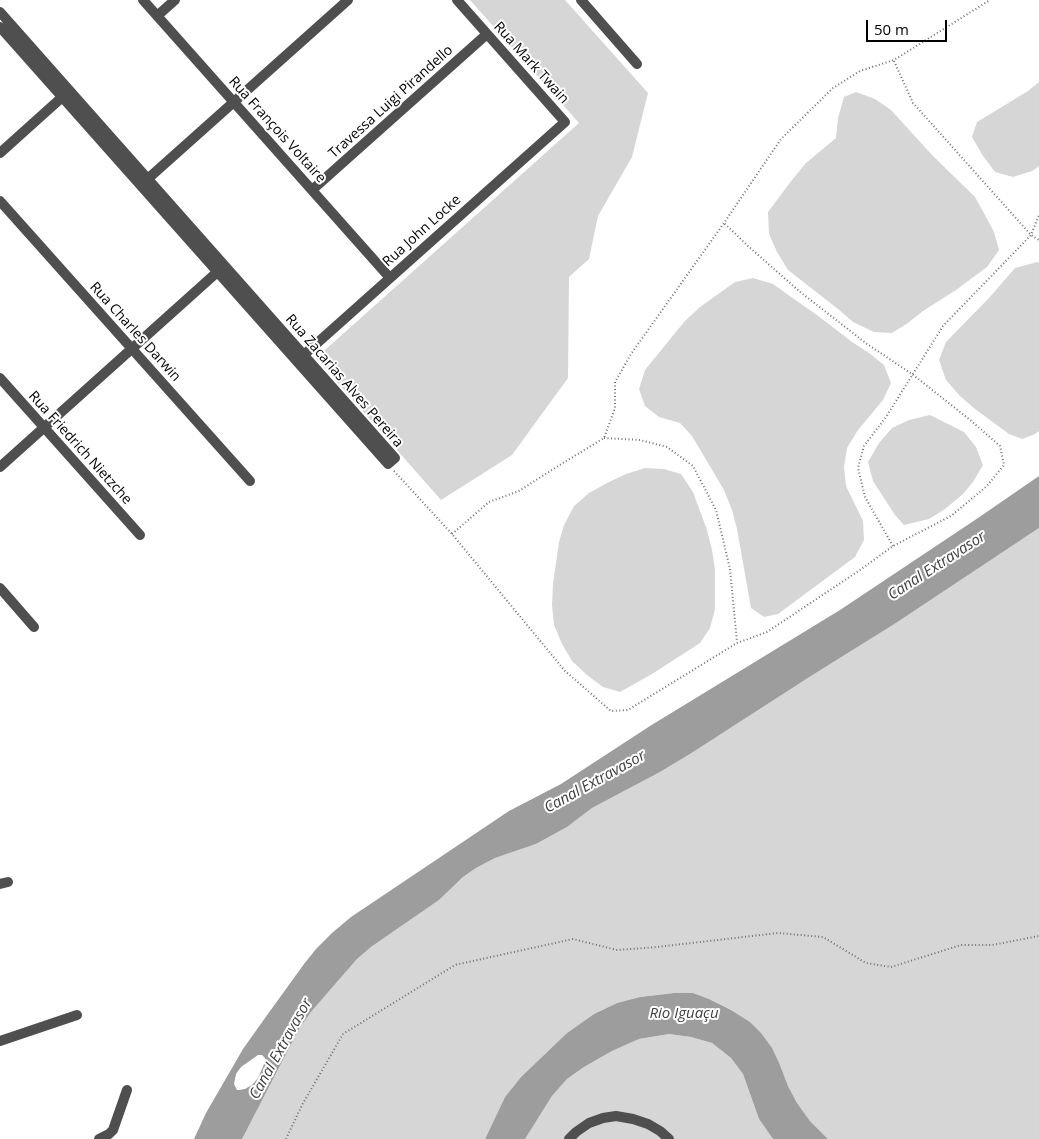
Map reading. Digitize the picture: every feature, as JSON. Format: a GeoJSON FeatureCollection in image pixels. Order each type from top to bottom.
{"type":"FeatureCollection","features":[{"type":"Feature","properties":{"kind":"street","name":"Rua François Voltaire"},"geometry":{"type":"LineString","coordinates":[[143,0],[390,278]]}},
{"type":"Feature","properties":{"kind":"street"},"geometry":{"type":"LineString","coordinates":[[157,16],[175,0]]}},
{"type":"Feature","properties":{"kind":"street"},"geometry":{"type":"LineString","coordinates":[[144,182],[348,0]]}},
{"type":"Feature","properties":{"kind":"street","name":"Rua Mark Twain"},"geometry":{"type":"LineString","coordinates":[[457,0],[564,122]]}},
{"type":"Feature","properties":{"kind":"street"},"geometry":{"type":"LineString","coordinates":[[581,0],[637,64]]}},
{"type":"Feature","properties":{"kind":"street","name":"Rua Zacarias Alves Pereira"},"geometry":{"type":"LineString","coordinates":[[0,12],[66,93],[300,358],[388,464]]}},
{"type":"Feature","properties":{"kind":"street","name":"Rua Zacarias Alves Pereira"},"geometry":{"type":"LineString","coordinates":[[0,27],[66,93]]}},
{"type":"Feature","properties":{"kind":"street","name":"Travessa Luigi Pirandello"},"geometry":{"type":"LineString","coordinates":[[312,190],[487,34]]}},
{"type":"Feature","properties":{"kind":"street"},"geometry":{"type":"LineString","coordinates":[[0,153],[66,93]]}},
{"type":"Feature","properties":{"kind":"street","name":"Rua John Locke"},"geometry":{"type":"LineString","coordinates":[[300,358],[564,122]]}},
{"type":"Feature","properties":{"kind":"street","name":"Rua Charles Darwin"},"geometry":{"type":"LineString","coordinates":[[0,201],[250,481]]}},
{"type":"Feature","properties":{"kind":"street"},"geometry":{"type":"LineString","coordinates":[[0,467],[221,269]]}},
{"type":"Feature","properties":{"kind":"street","name":"Rua Friedrich Nietzche"},"geometry":{"type":"LineString","coordinates":[[0,378],[140,535]]}},
{"type":"Feature","properties":{"kind":"street"},"geometry":{"type":"LineString","coordinates":[[2,594],[34,626]]}},
{"type":"Feature","properties":{"kind":"street"},"geometry":{"type":"LineString","coordinates":[[0,1041],[77,1015]]}},
{"type":"Feature","properties":{"kind":"street"},"geometry":{"type":"LineString","coordinates":[[99,1139],[113,1130],[127,1090]]}},
{"type":"Feature","properties":{"kind":"street"},"geometry":{"type":"LineString","coordinates":[[569,1139],[589,1123],[616,1116],[648,1124],[669,1139]]}},
{"type":"Feature","properties":{"kind":"path"},"geometry":{"type":"LineString","coordinates":[[604,438],[615,408],[616,382],[631,354],[781,139],[833,88],[860,70],[894,60],[990,0]]}},
{"type":"Feature","properties":{"kind":"path"},"geometry":{"type":"LineString","coordinates":[[894,60],[913,103],[1031,236],[1039,240]]}},
{"type":"Feature","properties":{"kind":"path"},"geometry":{"type":"LineString","coordinates":[[893,546],[865,497],[858,468],[864,446],[886,417],[943,326],[1031,236],[1039,215]]}},
{"type":"Feature","properties":{"kind":"path"},"geometry":{"type":"LineString","coordinates":[[388,464],[452,534],[565,671],[611,711],[628,710],[737,643],[767,632],[893,546],[951,516],[987,486],[1004,465],[1000,446],[912,374],[867,344],[807,297],[724,223]]}},
{"type":"Feature","properties":{"kind":"path"},"geometry":{"type":"LineString","coordinates":[[452,534],[489,502],[519,491],[604,438],[640,440],[667,447],[693,466],[716,510],[730,568],[737,643]]}},
{"type":"Feature","properties":{"kind":"path"},"geometry":{"type":"LineString","coordinates":[[286,1139],[302,1104],[343,1034],[455,965],[573,939],[617,950],[778,933],[823,938],[866,963],[891,966],[961,945],[992,945],[1039,936]]}},
{"type":"Feature","properties":{"kind":"shaded area"},"geometry":{"type":"Polygon","coordinates":[[[470,0],[565,0],[648,93],[632,157],[598,216],[589,259],[569,277],[568,378],[512,455],[441,500],[316,358],[579,123],[470,0]]]}},
{"type":"Feature","properties":{"kind":"shaded area"},"geometry":{"type":"Polygon","coordinates":[[[1039,82],[1039,166],[1032,171],[1013,177],[995,172],[972,137],[977,122],[1028,91],[1039,82]]]}},
{"type":"Feature","properties":{"kind":"shaded area"},"geometry":{"type":"Polygon","coordinates":[[[856,92],[875,99],[891,110],[932,155],[975,197],[994,232],[999,250],[987,267],[892,333],[874,332],[853,322],[788,270],[769,234],[768,212],[806,163],[836,138],[838,118],[844,97],[856,92]]]}},
{"type":"Feature","properties":{"kind":"shaded area"},"geometry":{"type":"Polygon","coordinates":[[[1039,263],[1039,431],[1022,439],[1009,434],[960,396],[946,380],[939,360],[946,342],[1015,268],[1039,263]]]}},
{"type":"Feature","properties":{"kind":"shaded area"},"geometry":{"type":"Polygon","coordinates":[[[753,278],[773,284],[869,353],[884,365],[891,383],[883,400],[858,430],[847,448],[844,467],[846,486],[863,521],[864,540],[855,557],[778,614],[764,617],[751,608],[737,529],[724,490],[692,436],[680,423],[659,417],[645,406],[639,389],[645,370],[684,322],[700,307],[735,282],[753,278]]]}},
{"type":"Feature","properties":{"kind":"shaded area"},"geometry":{"type":"Polygon","coordinates":[[[930,415],[964,432],[976,447],[983,465],[963,494],[945,509],[929,519],[904,525],[895,515],[873,481],[868,462],[879,443],[892,428],[909,420],[930,415]]]}},
{"type":"Feature","properties":{"kind":"shaded area"},"geometry":{"type":"Polygon","coordinates":[[[645,468],[664,469],[681,474],[693,492],[712,550],[715,569],[715,609],[710,628],[700,643],[620,692],[603,687],[572,661],[554,625],[552,605],[553,584],[559,542],[564,525],[574,506],[589,493],[607,483],[645,468]]]}},
{"type":"Feature","properties":{"kind":"shaded area"},"geometry":{"type":"Polygon","coordinates":[[[1039,528],[1039,1139],[828,1139],[810,1121],[797,1103],[780,1065],[750,1022],[709,999],[693,993],[674,993],[640,997],[617,1003],[594,1014],[567,1033],[521,1077],[505,1097],[485,1139],[242,1139],[299,1029],[311,1012],[357,959],[371,947],[439,900],[463,877],[476,868],[495,858],[536,844],[567,827],[592,808],[690,754],[896,623],[1039,528]]]}},
{"type":"Feature","properties":{"kind":"shaded area"},"geometry":{"type":"Polygon","coordinates":[[[669,1034],[691,1037],[712,1043],[731,1058],[743,1074],[759,1119],[773,1139],[525,1139],[552,1096],[567,1079],[612,1051],[639,1039],[669,1034]]]}},
{"type":"Feature","properties":{"kind":"water","name":"Canal Extravasor"},"geometry":{"type":"Polygon","coordinates":[[[1039,476],[1039,528],[896,623],[690,754],[592,808],[567,827],[536,844],[495,858],[476,868],[463,877],[439,900],[371,947],[357,959],[311,1012],[299,1029],[242,1139],[194,1139],[206,1113],[243,1049],[316,949],[351,917],[509,811],[561,784],[650,726],[840,610],[1039,476]],[[258,1055],[241,1067],[236,1074],[234,1084],[237,1090],[245,1089],[252,1085],[258,1078],[265,1062],[265,1058],[262,1055],[258,1055]]]}},
{"type":"Feature","properties":{"kind":"water","name":"Rio Iguaçu"},"geometry":{"type":"Polygon","coordinates":[[[693,993],[709,999],[750,1022],[772,1048],[797,1103],[810,1121],[828,1139],[773,1139],[759,1119],[743,1074],[731,1058],[712,1043],[691,1037],[669,1034],[639,1039],[612,1051],[567,1079],[552,1096],[525,1139],[485,1139],[505,1097],[521,1077],[567,1033],[594,1014],[617,1003],[640,997],[693,993]]]}}]}
